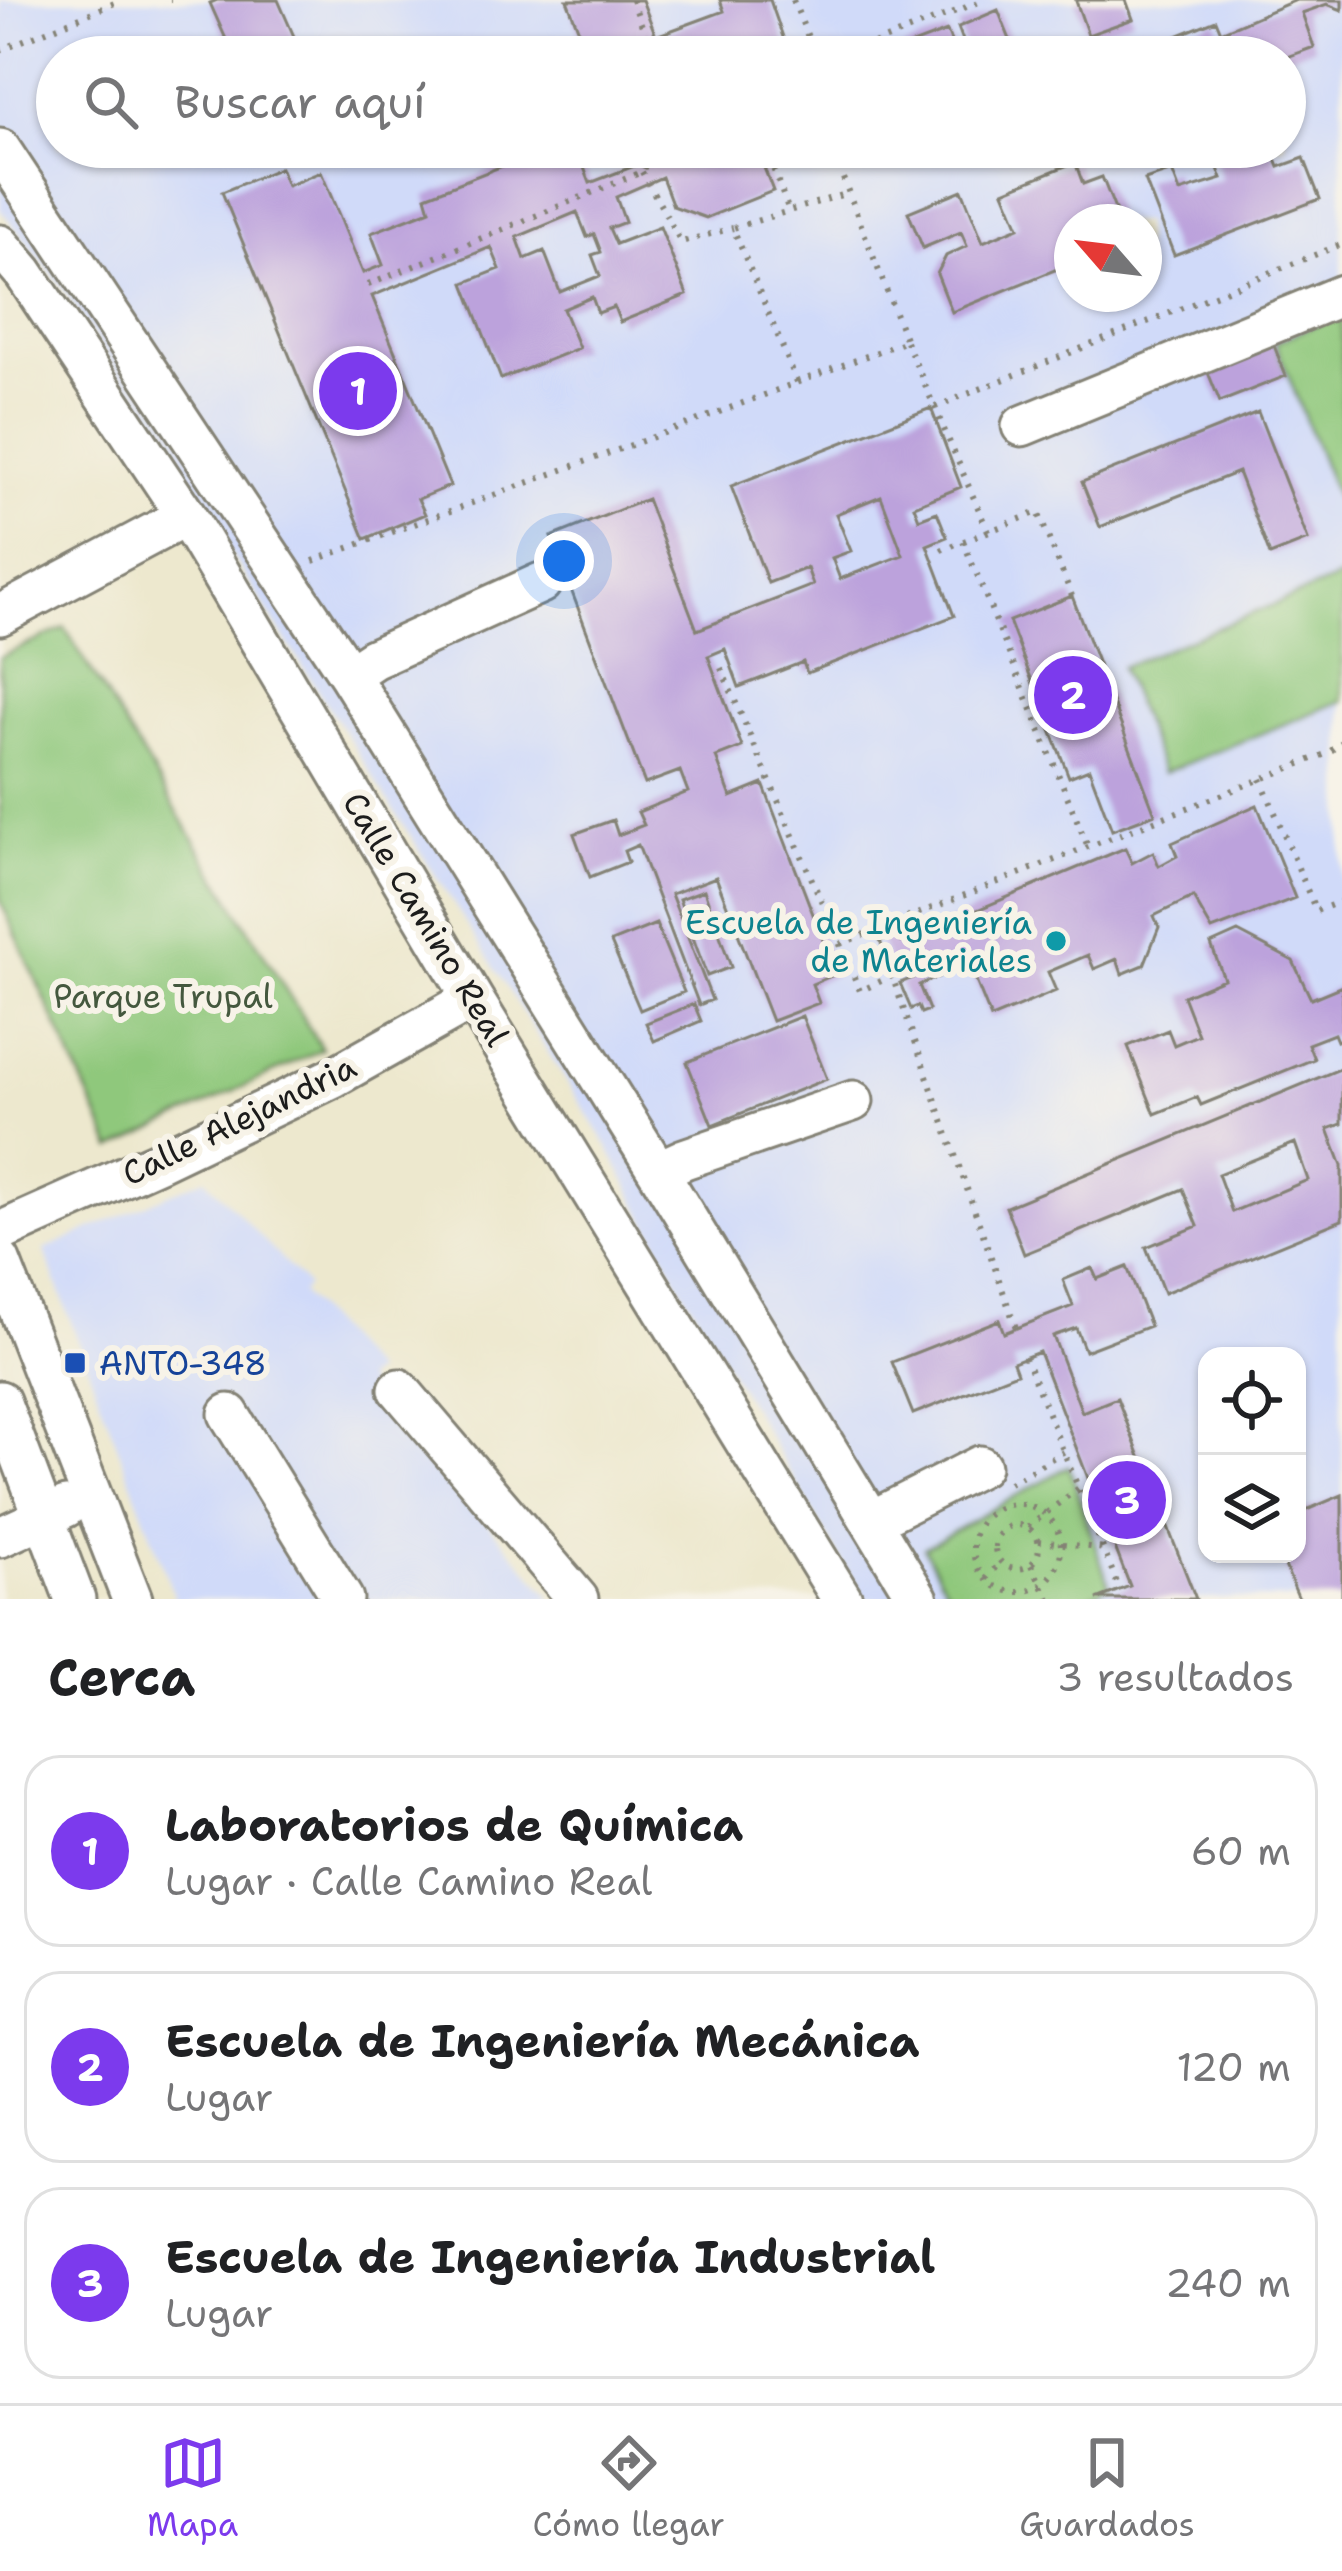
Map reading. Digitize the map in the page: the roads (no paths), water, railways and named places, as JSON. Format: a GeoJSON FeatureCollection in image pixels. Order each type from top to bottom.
{"type":"FeatureCollection","features":[{"type":"Feature","properties":{"kind":"street"},"geometry":{"type":"LineString","coordinates":[[0,149],[349,675],[918,1599]]}},
{"type":"Feature","properties":{"kind":"street","name":"Calle Camino Real"},"geometry":{"type":"LineString","coordinates":[[0,245],[24,273],[186,516],[473,999],[842,1599]]}},
{"type":"Feature","properties":{"kind":"street"},"geometry":{"type":"LineString","coordinates":[[1022,426],[1342,295]]}},
{"type":"Feature","properties":{"kind":"street"},"geometry":{"type":"LineString","coordinates":[[0,615],[186,516]]}},
{"type":"Feature","properties":{"kind":"street"},"geometry":{"type":"LineString","coordinates":[[349,675],[373,659],[541,583]]}},
{"type":"Feature","properties":{"kind":"street","name":"Calle Alejandria"},"geometry":{"type":"LineString","coordinates":[[0,1232],[332,1078],[473,999]]}},
{"type":"Feature","properties":{"kind":"street"},"geometry":{"type":"LineString","coordinates":[[658,1171],[853,1101]]}},
{"type":"Feature","properties":{"kind":"street"},"geometry":{"type":"LineString","coordinates":[[0,1262],[131,1599]]}},
{"type":"Feature","properties":{"kind":"street"},"geometry":{"type":"LineString","coordinates":[[399,1389],[578,1599]]}},
{"type":"Feature","properties":{"kind":"street"},"geometry":{"type":"LineString","coordinates":[[0,1401],[75,1599]]}},
{"type":"Feature","properties":{"kind":"street"},"geometry":{"type":"LineString","coordinates":[[229,1414],[343,1599]]}},
{"type":"Feature","properties":{"kind":"street"},"geometry":{"type":"LineString","coordinates":[[871,1520],[980,1466]]}},
{"type":"Feature","properties":{"kind":"street"},"geometry":{"type":"LineString","coordinates":[[0,1537],[44,1514],[93,1497]]}},
{"type":"Feature","properties":{"kind":"place","name":"Laboratorios de Química"},"geometry":{"type":"Point","coordinates":[358,391]}},
{"type":"Feature","properties":{"kind":"place","name":"Escuela de Ingeniería Mecánica"},"geometry":{"type":"Point","coordinates":[1073,695]}},
{"type":"Feature","properties":{"kind":"place","name":"Escuela de Ingeniería de Materiales"},"geometry":{"type":"Point","coordinates":[1056,941]}},
{"type":"Feature","properties":{"kind":"place","name":"ANTO-348"},"geometry":{"type":"Point","coordinates":[75,1363]}},
{"type":"Feature","properties":{"kind":"place","name":"Escuela de Ingeniería Industrial"},"geometry":{"type":"Point","coordinates":[1127,1500]}},
{"type":"Feature","properties":{"kind":"park label","name":"Parque Trupal"},"geometry":{"type":"Point","coordinates":[163,996]}}]}
